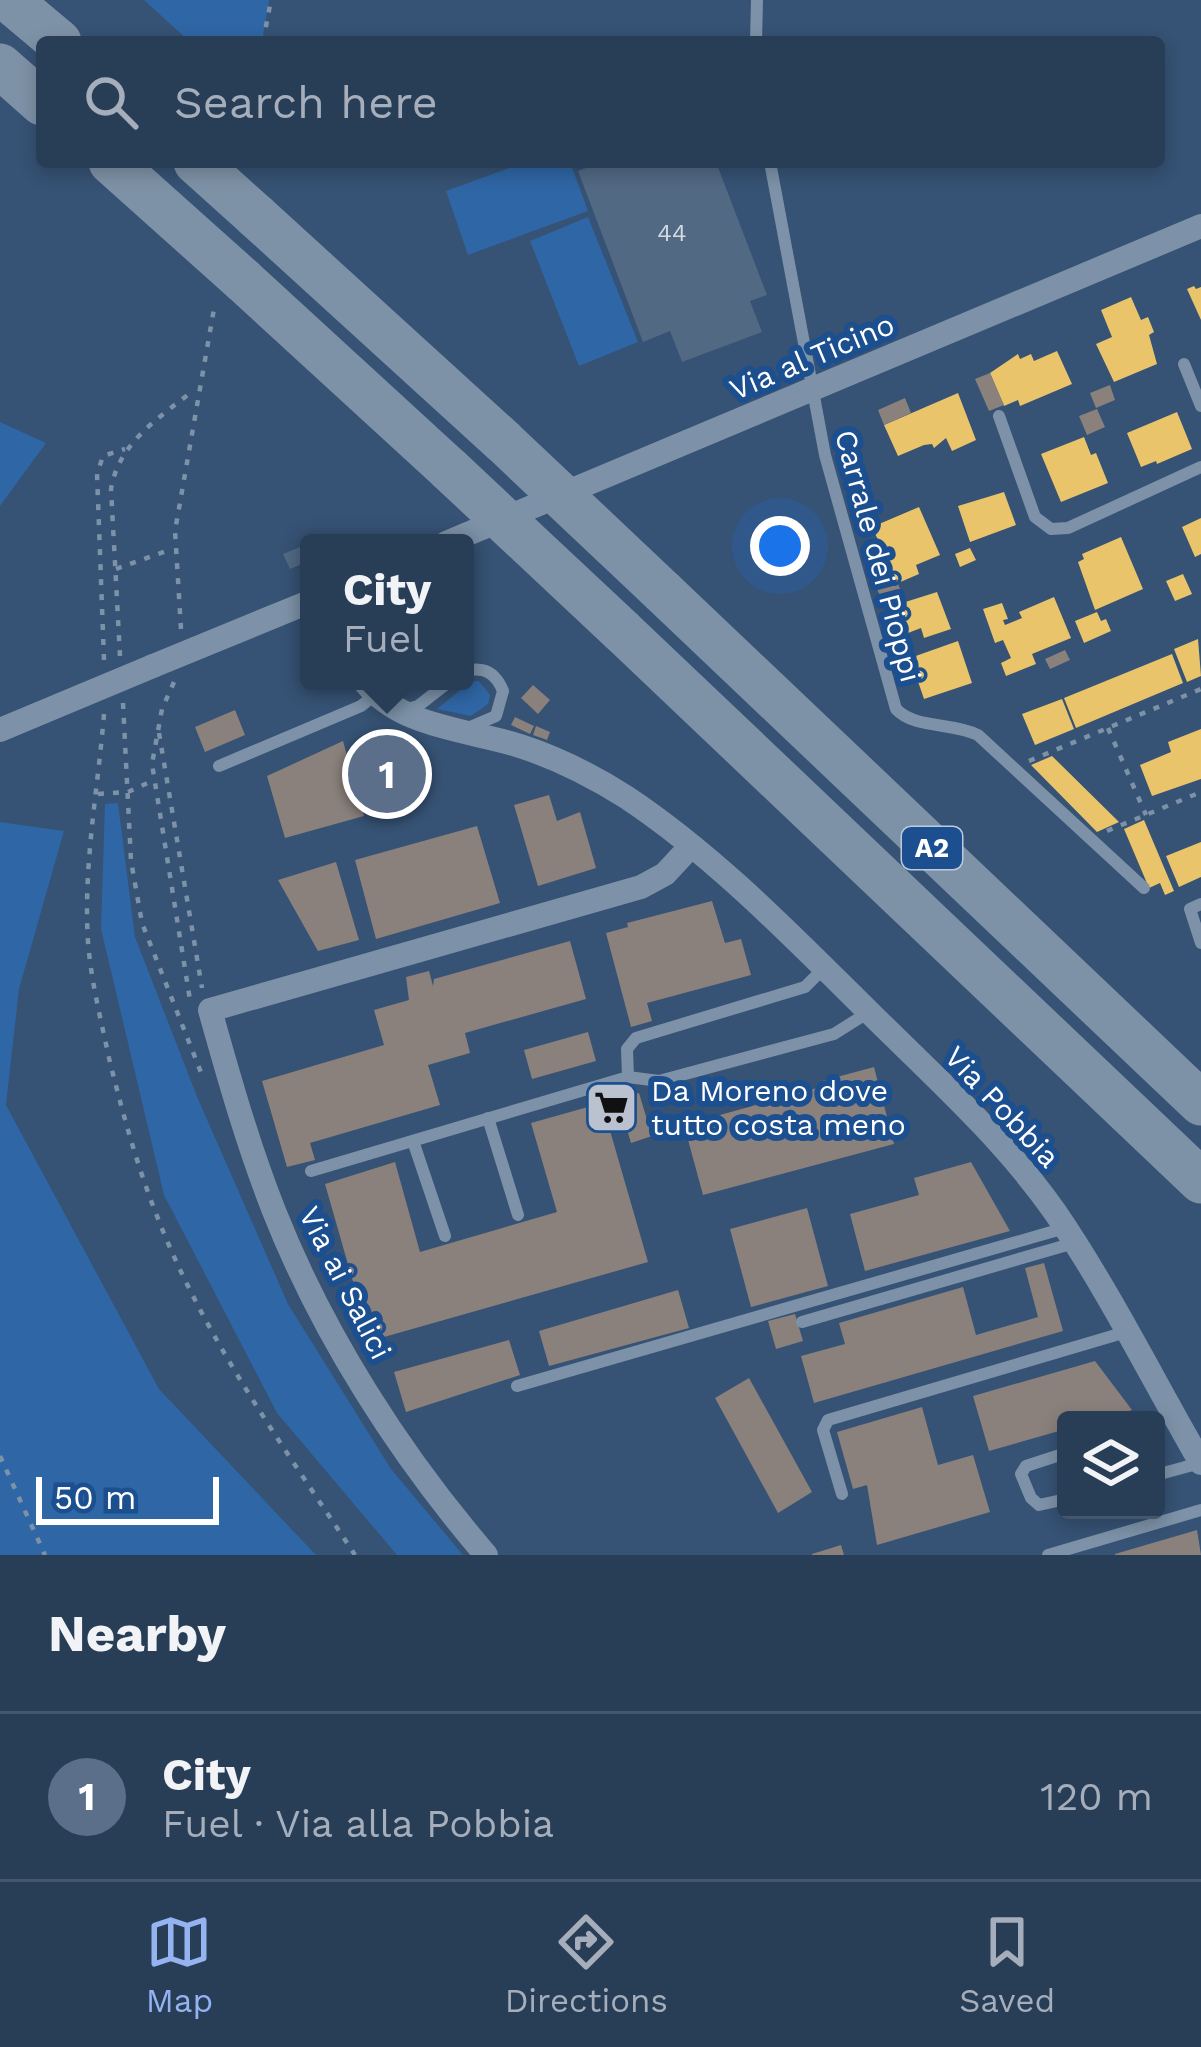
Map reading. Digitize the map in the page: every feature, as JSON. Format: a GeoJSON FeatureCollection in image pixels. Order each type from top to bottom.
{"type":"FeatureCollection","features":[{"type":"Feature","properties":{"kind":"highway"},"geometry":{"type":"LineString","coordinates":[[9,0],[51,36]]}},
{"type":"Feature","properties":{"kind":"highway"},"geometry":{"type":"LineString","coordinates":[[0,67],[36,98]]}},
{"type":"Feature","properties":{"kind":"highway","name":"A2"},"geometry":{"type":"LineString","coordinates":[[117,168],[230,288],[449,470],[1201,1181]]}},
{"type":"Feature","properties":{"kind":"highway","name":"A2"},"geometry":{"type":"LineString","coordinates":[[203,168],[502,441],[1201,1103]]}},
{"type":"Feature","properties":{"kind":"highway","name":"A2"},"geometry":{"type":"LineString","coordinates":[[1091,1078],[1201,1197]]}},
{"type":"Feature","properties":{"kind":"street","name":"Via al Ticino"},"geometry":{"type":"LineString","coordinates":[[467,534],[1201,226]]}},
{"type":"Feature","properties":{"kind":"street"},"geometry":{"type":"LineString","coordinates":[[0,730],[300,606]]}},
{"type":"Feature","properties":{"kind":"street","name":"Via Pobbia"},"geometry":{"type":"LineString","coordinates":[[377,694],[423,721],[541,754],[596,779],[691,846],[824,968],[1004,1148],[1070,1235],[1126,1333],[1166,1423],[1201,1463]]}},
{"type":"Feature","properties":{"kind":"street"},"geometry":{"type":"LineString","coordinates":[[210,1010],[641,887],[665,874],[691,846]]}},
{"type":"Feature","properties":{"kind":"street","name":"Via ai Salici"},"geometry":{"type":"LineString","coordinates":[[210,1010],[248,1142],[301,1271],[403,1447],[486,1555]]}},
{"type":"Feature","properties":{"kind":"lane"},"geometry":{"type":"LineString","coordinates":[[756,36],[757,0]]}},
{"type":"Feature","properties":{"kind":"lane"},"geometry":{"type":"LineString","coordinates":[[771,168],[810,389]]}},
{"type":"Feature","properties":{"kind":"lane"},"geometry":{"type":"LineString","coordinates":[[1184,364],[1201,406]]}},
{"type":"Feature","properties":{"kind":"lane","name":"Carrale dei Pioppi"},"geometry":{"type":"LineString","coordinates":[[810,389],[896,709],[905,718],[967,729],[989,743],[1144,888]]}},
{"type":"Feature","properties":{"kind":"lane"},"geometry":{"type":"LineString","coordinates":[[999,416],[1035,517],[1051,529],[1068,528],[1201,467]]}},
{"type":"Feature","properties":{"kind":"lane"},"geometry":{"type":"LineString","coordinates":[[461,730],[488,721],[503,700],[494,675],[474,669]]}},
{"type":"Feature","properties":{"kind":"lane"},"geometry":{"type":"LineString","coordinates":[[219,766],[361,706],[377,694],[418,706],[438,690]]}},
{"type":"Feature","properties":{"kind":"lane"},"geometry":{"type":"LineString","coordinates":[[1201,904],[1190,909],[1201,943]]}},
{"type":"Feature","properties":{"kind":"lane"},"geometry":{"type":"LineString","coordinates":[[628,1077],[626,1056],[636,1038],[805,987],[824,968]]}},
{"type":"Feature","properties":{"kind":"lane"},"geometry":{"type":"LineString","coordinates":[[311,1171],[628,1077],[659,1081],[812,1040],[846,1030],[868,1012]]}},
{"type":"Feature","properties":{"kind":"lane"},"geometry":{"type":"LineString","coordinates":[[488,1118],[518,1215]]}},
{"type":"Feature","properties":{"kind":"lane"},"geometry":{"type":"LineString","coordinates":[[413,1141],[445,1236]]}},
{"type":"Feature","properties":{"kind":"lane"},"geometry":{"type":"LineString","coordinates":[[802,1322],[1070,1235]]}},
{"type":"Feature","properties":{"kind":"lane"},"geometry":{"type":"LineString","coordinates":[[517,1386],[1070,1235]]}},
{"type":"Feature","properties":{"kind":"lane"},"geometry":{"type":"LineString","coordinates":[[842,1494],[824,1430],[828,1420],[1126,1333]]}},
{"type":"Feature","properties":{"kind":"lane"},"geometry":{"type":"LineString","coordinates":[[1057,1456],[1026,1466],[1021,1474],[1039,1505],[1057,1501]]}},
{"type":"Feature","properties":{"kind":"lane"},"geometry":{"type":"LineString","coordinates":[[1165,1473],[1201,1463]]}},
{"type":"Feature","properties":{"kind":"lane"},"geometry":{"type":"LineString","coordinates":[[1048,1555],[1201,1510]]}},
{"type":"Feature","properties":{"kind":"path"},"geometry":{"type":"LineString","coordinates":[[264,36],[271,0]]}},
{"type":"Feature","properties":{"kind":"path"},"geometry":{"type":"LineString","coordinates":[[210,1010],[203,997],[178,863],[159,727],[178,656],[182,620],[175,548],[197,388],[230,288]]}},
{"type":"Feature","properties":{"kind":"path"},"geometry":{"type":"LineString","coordinates":[[121,658],[111,489],[118,461],[124,449],[197,388]]}},
{"type":"Feature","properties":{"kind":"path"},"geometry":{"type":"LineString","coordinates":[[116,569],[175,548]]}},
{"type":"Feature","properties":{"kind":"path"},"geometry":{"type":"LineString","coordinates":[[1015,767],[1201,689]]}},
{"type":"Feature","properties":{"kind":"path"},"geometry":{"type":"LineString","coordinates":[[123,703],[131,861],[142,922],[189,1051],[210,1091]]}},
{"type":"Feature","properties":{"kind":"path"},"geometry":{"type":"LineString","coordinates":[[1108,728],[1146,814]]}},
{"type":"Feature","properties":{"kind":"path"},"geometry":{"type":"LineString","coordinates":[[98,794],[128,792],[154,780]]}},
{"type":"Feature","properties":{"kind":"path"},"geometry":{"type":"LineString","coordinates":[[1090,838],[1201,792]]}},
{"type":"Feature","properties":{"kind":"path"},"geometry":{"type":"LineString","coordinates":[[88,945],[116,1087],[170,1246],[221,1345],[355,1555]]}},
{"type":"Feature","properties":{"kind":"path"},"geometry":{"type":"LineString","coordinates":[[0,1456],[45,1555]]}},
{"type":"Feature","properties":{"kind":"shaded area"},"geometry":{"type":"Polygon","coordinates":[[[144,0],[269,0],[263,36],[183,36],[144,0]]]}},
{"type":"Feature","properties":{"kind":"shaded area"},"geometry":{"type":"Polygon","coordinates":[[[509,168],[572,168],[588,211],[468,255],[446,191],[509,168]]]}},
{"type":"Feature","properties":{"kind":"shaded area"},"geometry":{"type":"Polygon","coordinates":[[[588,217],[638,342],[579,366],[530,241],[588,217]]]}},
{"type":"Feature","properties":{"kind":"shaded area"},"geometry":{"type":"Polygon","coordinates":[[[0,422],[46,443],[0,506],[0,422]]]}},
{"type":"Feature","properties":{"kind":"shaded area"},"geometry":{"type":"Polygon","coordinates":[[[479,681],[490,695],[488,704],[471,716],[437,709],[460,690],[474,690],[474,682],[479,681]]]}},
{"type":"Feature","properties":{"kind":"shaded area"},"geometry":{"type":"Polygon","coordinates":[[[118,803],[135,937],[198,1099],[288,1304],[391,1469],[463,1555],[397,1555],[277,1413],[164,1195],[101,929],[105,804],[118,803]]]}},
{"type":"Feature","properties":{"kind":"shaded area"},"geometry":{"type":"Polygon","coordinates":[[[0,822],[64,831],[19,989],[6,1105],[159,1389],[316,1555],[0,1555],[0,822]]]}},
{"type":"Feature","properties":{"kind":"building: Homes"},"geometry":{"type":"Polygon","coordinates":[[[1201,287],[1201,320],[1187,289],[1201,287]]]}},
{"type":"Feature","properties":{"kind":"building: Homes"},"geometry":{"type":"Polygon","coordinates":[[[1131,297],[1141,320],[1148,317],[1154,332],[1149,335],[1157,364],[1114,382],[1096,344],[1112,337],[1101,310],[1131,297]]]}},
{"type":"Feature","properties":{"kind":"building: Homes"},"geometry":{"type":"Polygon","coordinates":[[[1057,351],[1072,384],[1020,406],[1018,400],[1004,406],[990,373],[1018,354],[1020,359],[1031,354],[1034,361],[1057,351]]]}},
{"type":"Feature","properties":{"kind":"building: Homes"},"geometry":{"type":"Polygon","coordinates":[[[958,393],[976,440],[952,451],[946,438],[934,448],[924,445],[898,456],[884,425],[958,393]]]}},
{"type":"Feature","properties":{"kind":"building: Homes"},"geometry":{"type":"Polygon","coordinates":[[[1177,412],[1192,449],[1141,467],[1127,433],[1177,412]]]}},
{"type":"Feature","properties":{"kind":"building: Homes"},"geometry":{"type":"Polygon","coordinates":[[[1084,437],[1108,483],[1061,502],[1041,454],[1084,437]]]}},
{"type":"Feature","properties":{"kind":"building: Homes"},"geometry":{"type":"Polygon","coordinates":[[[1004,492],[1016,525],[970,542],[958,506],[1004,492]]]}},
{"type":"Feature","properties":{"kind":"building: Homes"},"geometry":{"type":"Polygon","coordinates":[[[919,507],[940,555],[916,565],[919,574],[898,583],[872,527],[919,507]]]}},
{"type":"Feature","properties":{"kind":"building: Homes"},"geometry":{"type":"Polygon","coordinates":[[[1201,518],[1201,554],[1195,557],[1182,527],[1201,518]]]}},
{"type":"Feature","properties":{"kind":"building: Homes"},"geometry":{"type":"Polygon","coordinates":[[[1121,537],[1143,589],[1095,610],[1078,562],[1084,559],[1082,554],[1121,537]]]}},
{"type":"Feature","properties":{"kind":"building: Homes"},"geometry":{"type":"Polygon","coordinates":[[[970,548],[976,560],[960,567],[955,554],[970,548]]]}},
{"type":"Feature","properties":{"kind":"building: Homes"},"geometry":{"type":"Polygon","coordinates":[[[1183,574],[1192,594],[1175,601],[1166,581],[1183,574]]]}},
{"type":"Feature","properties":{"kind":"building: Homes"},"geometry":{"type":"Polygon","coordinates":[[[937,592],[951,629],[924,638],[921,628],[908,633],[899,604],[937,592]]]}},
{"type":"Feature","properties":{"kind":"building: Homes"},"geometry":{"type":"Polygon","coordinates":[[[1054,597],[1071,638],[1032,654],[1036,664],[1006,676],[1001,663],[1011,658],[1003,640],[995,643],[983,609],[1002,603],[1008,619],[1003,620],[1005,625],[1022,618],[1019,612],[1054,597]]]}},
{"type":"Feature","properties":{"kind":"building: Homes"},"geometry":{"type":"Polygon","coordinates":[[[1097,612],[1111,631],[1084,643],[1075,621],[1097,612]]]}},
{"type":"Feature","properties":{"kind":"building: Homes"},"geometry":{"type":"Polygon","coordinates":[[[1198,639],[1201,676],[1187,682],[1174,649],[1198,639]]]}},
{"type":"Feature","properties":{"kind":"building: Homes"},"geometry":{"type":"Polygon","coordinates":[[[958,641],[972,683],[924,699],[910,658],[958,641]]]}},
{"type":"Feature","properties":{"kind":"building: Homes"},"geometry":{"type":"Polygon","coordinates":[[[1172,654],[1183,683],[1076,728],[1064,698],[1172,654]]]}},
{"type":"Feature","properties":{"kind":"building: Homes"},"geometry":{"type":"Polygon","coordinates":[[[1062,699],[1074,729],[1035,745],[1022,714],[1062,699]]]}},
{"type":"Feature","properties":{"kind":"building: Homes"},"geometry":{"type":"Polygon","coordinates":[[[1201,729],[1201,779],[1152,796],[1140,765],[1171,752],[1168,742],[1201,729]]]}},
{"type":"Feature","properties":{"kind":"building: Homes"},"geometry":{"type":"Polygon","coordinates":[[[1052,756],[1119,822],[1097,832],[1031,765],[1052,756]]]}},
{"type":"Feature","properties":{"kind":"building: Homes"},"geometry":{"type":"Polygon","coordinates":[[[1144,820],[1174,891],[1165,895],[1160,883],[1149,888],[1124,829],[1144,820]]]}},
{"type":"Feature","properties":{"kind":"building: Homes"},"geometry":{"type":"Polygon","coordinates":[[[1201,842],[1201,877],[1179,887],[1166,856],[1201,842]]]}},
{"type":"Feature","properties":{"kind":"building: Industry"},"geometry":{"type":"Polygon","coordinates":[[[990,373],[1004,405],[989,411],[975,379],[990,373]]]}},
{"type":"Feature","properties":{"kind":"building: Industry"},"geometry":{"type":"Polygon","coordinates":[[[1110,385],[1115,400],[1096,408],[1090,393],[1110,385]]]}},
{"type":"Feature","properties":{"kind":"building: Industry"},"geometry":{"type":"Polygon","coordinates":[[[905,398],[911,413],[884,425],[878,410],[905,398]]]}},
{"type":"Feature","properties":{"kind":"building: Industry"},"geometry":{"type":"Polygon","coordinates":[[[1097,409],[1105,427],[1087,435],[1079,416],[1097,409]]]}},
{"type":"Feature","properties":{"kind":"building: Industry"},"geometry":{"type":"Polygon","coordinates":[[[897,581],[901,592],[882,600],[877,589],[897,581]]]}},
{"type":"Feature","properties":{"kind":"building: Industry"},"geometry":{"type":"Polygon","coordinates":[[[1065,650],[1070,660],[1050,669],[1045,659],[1065,650]]]}},
{"type":"Feature","properties":{"kind":"building: Industry"},"geometry":{"type":"Polygon","coordinates":[[[533,685],[550,700],[538,714],[521,698],[533,685]]]}},
{"type":"Feature","properties":{"kind":"building: Industry"},"geometry":{"type":"Polygon","coordinates":[[[235,710],[245,735],[205,752],[195,727],[235,710]]]}},
{"type":"Feature","properties":{"kind":"building: Industry"},"geometry":{"type":"Polygon","coordinates":[[[515,717],[534,726],[530,734],[511,725],[515,717]]]}},
{"type":"Feature","properties":{"kind":"building: Industry"},"geometry":{"type":"Polygon","coordinates":[[[536,726],[550,732],[547,740],[533,735],[536,726]]]}},
{"type":"Feature","properties":{"kind":"building: Industry"},"geometry":{"type":"Polygon","coordinates":[[[343,741],[364,816],[285,838],[267,776],[343,741]]]}},
{"type":"Feature","properties":{"kind":"building: Industry"},"geometry":{"type":"Polygon","coordinates":[[[549,795],[557,821],[580,812],[596,868],[538,886],[514,805],[549,795]]]}},
{"type":"Feature","properties":{"kind":"building: Industry"},"geometry":{"type":"Polygon","coordinates":[[[477,826],[500,903],[376,939],[355,860],[477,826]]]}},
{"type":"Feature","properties":{"kind":"building: Industry"},"geometry":{"type":"Polygon","coordinates":[[[336,862],[359,940],[318,951],[278,880],[336,862]]]}},
{"type":"Feature","properties":{"kind":"building: Industry"},"geometry":{"type":"Polygon","coordinates":[[[712,901],[725,943],[741,939],[751,975],[647,1003],[652,1021],[631,1027],[606,933],[712,901]]]}},
{"type":"Feature","properties":{"kind":"building: Industry"},"geometry":{"type":"Polygon","coordinates":[[[570,941],[586,999],[465,1033],[470,1053],[428,1065],[440,1105],[310,1143],[315,1160],[287,1167],[262,1081],[384,1045],[374,1010],[409,1000],[406,977],[429,971],[433,986],[434,979],[570,941]]]}},
{"type":"Feature","properties":{"kind":"building: Industry"},"geometry":{"type":"Polygon","coordinates":[[[588,1032],[596,1061],[532,1079],[524,1050],[588,1032]]]}},
{"type":"Feature","properties":{"kind":"building: Industry"},"geometry":{"type":"Polygon","coordinates":[[[874,1067],[894,1144],[703,1195],[684,1125],[874,1067]]]}},
{"type":"Feature","properties":{"kind":"building: Industry"},"geometry":{"type":"Polygon","coordinates":[[[639,1093],[652,1136],[631,1143],[618,1099],[639,1093]]]}},
{"type":"Feature","properties":{"kind":"building: Industry"},"geometry":{"type":"Polygon","coordinates":[[[602,1103],[648,1262],[370,1341],[325,1184],[395,1162],[420,1252],[557,1212],[531,1123],[602,1103]]]}},
{"type":"Feature","properties":{"kind":"building: Industry"},"geometry":{"type":"Polygon","coordinates":[[[971,1162],[1010,1231],[865,1271],[850,1214],[919,1195],[914,1178],[971,1162]]]}},
{"type":"Feature","properties":{"kind":"building: Industry"},"geometry":{"type":"Polygon","coordinates":[[[807,1208],[828,1286],[751,1307],[730,1229],[807,1208]]]}},
{"type":"Feature","properties":{"kind":"building: Industry"},"geometry":{"type":"Polygon","coordinates":[[[1044,1263],[1063,1331],[814,1403],[801,1356],[845,1344],[839,1323],[963,1287],[976,1335],[1038,1317],[1025,1268],[1044,1263]]]}},
{"type":"Feature","properties":{"kind":"building: Industry"},"geometry":{"type":"Polygon","coordinates":[[[678,1290],[689,1328],[549,1366],[539,1331],[678,1290]]]}},
{"type":"Feature","properties":{"kind":"building: Industry"},"geometry":{"type":"Polygon","coordinates":[[[795,1314],[803,1341],[776,1349],[768,1321],[795,1314]]]}},
{"type":"Feature","properties":{"kind":"building: Industry"},"geometry":{"type":"Polygon","coordinates":[[[509,1340],[520,1375],[406,1412],[394,1372],[509,1340]]]}},
{"type":"Feature","properties":{"kind":"building: Industry"},"geometry":{"type":"Polygon","coordinates":[[[1095,1361],[1132,1410],[1057,1411],[1057,1432],[989,1451],[973,1396],[1095,1361]]]}},
{"type":"Feature","properties":{"kind":"building: Industry"},"geometry":{"type":"Polygon","coordinates":[[[749,1378],[812,1492],[778,1513],[715,1398],[749,1378]]]}},
{"type":"Feature","properties":{"kind":"building: Industry"},"geometry":{"type":"Polygon","coordinates":[[[922,1407],[938,1465],[973,1455],[990,1512],[877,1545],[867,1485],[853,1489],[837,1432],[922,1407]]]}},
{"type":"Feature","properties":{"kind":"building: Industry"},"geometry":{"type":"Polygon","coordinates":[[[1197,1530],[1201,1555],[1115,1555],[1115,1554],[1197,1530]]]}},
{"type":"Feature","properties":{"kind":"building: Industry"},"geometry":{"type":"Polygon","coordinates":[[[841,1545],[844,1555],[812,1555],[812,1554],[841,1545]]]}},
{"type":"Feature","properties":{"kind":"building: Other"},"geometry":{"type":"Polygon","coordinates":[[[718,168],[767,295],[750,301],[762,332],[682,362],[670,331],[643,342],[578,171],[718,168]]]}},
{"type":"Feature","properties":{"kind":"building: Other"},"geometry":{"type":"Polygon","coordinates":[[[300,547],[300,565],[290,569],[283,554],[300,547]]]}},
{"type":"Feature","properties":{"kind":"place","name":"City"},"geometry":{"type":"Point","coordinates":[387,774]}},
{"type":"Feature","properties":{"kind":"place","name":"Da Moreno dove tutto costa meno"},"geometry":{"type":"Point","coordinates":[612,1108]}}]}
